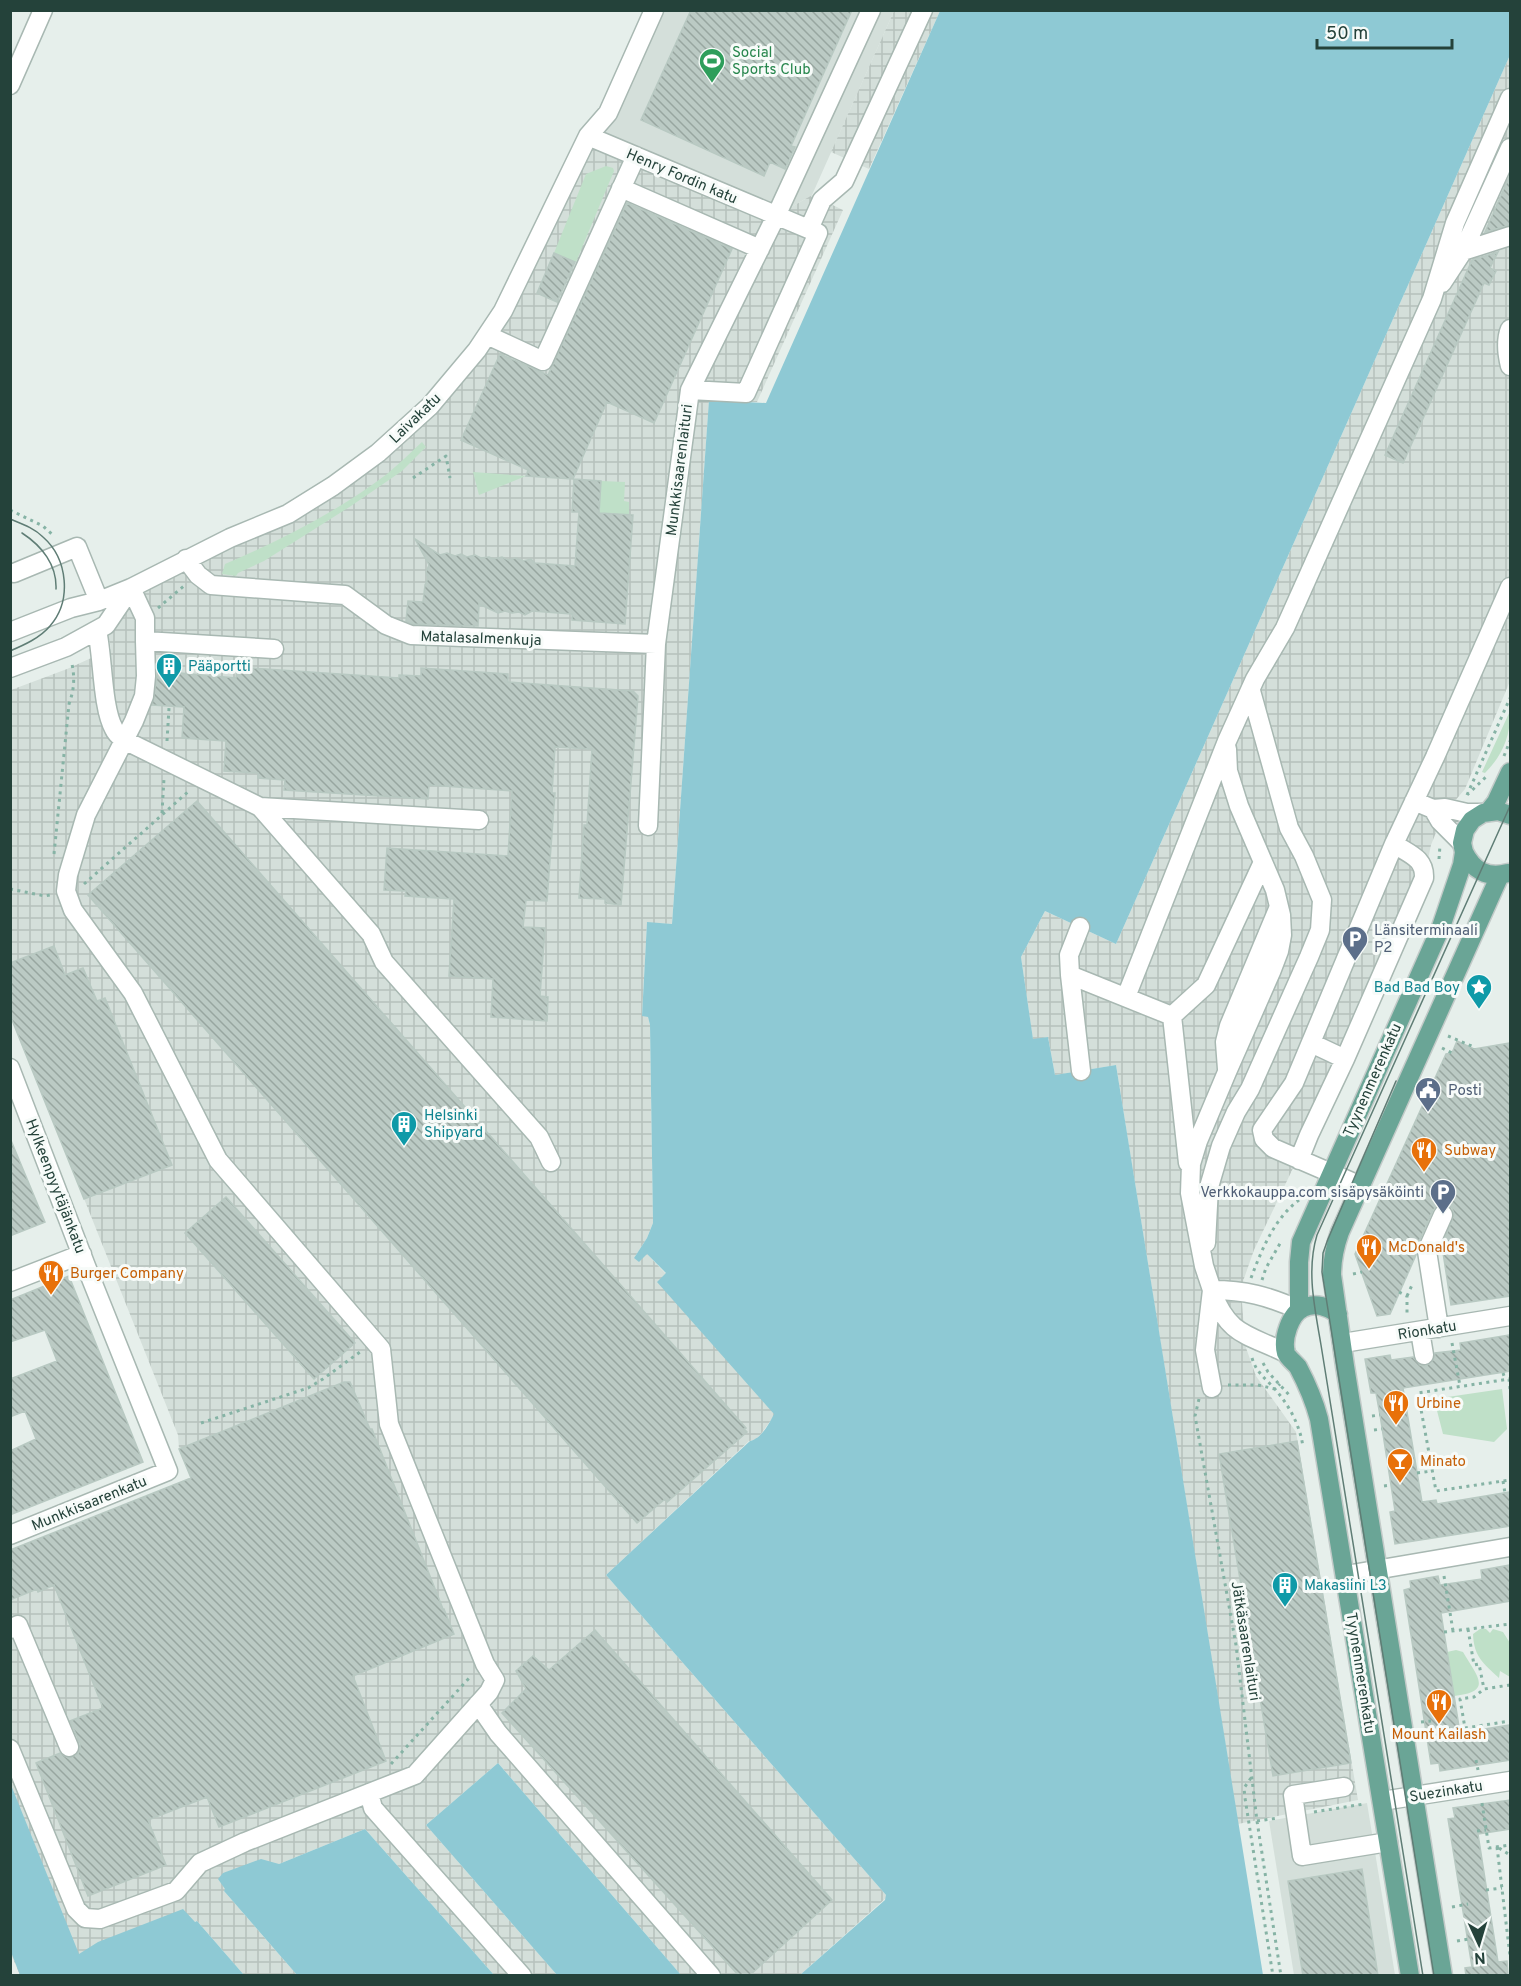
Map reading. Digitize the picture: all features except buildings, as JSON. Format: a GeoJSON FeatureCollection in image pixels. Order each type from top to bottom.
{"type":"FeatureCollection","features":[{"type":"Feature","properties":{"kind":"main road","name":"Tyynenmerenkatu"},"geometry":{"type":"LineString","coordinates":[[1410,1976],[1388,1842],[1374,1802],[1346,1575],[1319,1419],[1309,1389],[1296,1365],[1286,1353],[1286,1334],[1289,1324],[1299,1310],[1301,1242],[1441,927],[1459,876],[1465,830],[1472,820],[1486,813],[1496,802],[1510,772]]}},
{"type":"Feature","properties":{"kind":"main road"},"geometry":{"type":"LineString","coordinates":[[1486,813],[1498,811],[1510,815]]}},
{"type":"Feature","properties":{"kind":"main road"},"geometry":{"type":"LineString","coordinates":[[1463,847],[1470,864],[1481,872],[1489,875],[1505,873]]}},
{"type":"Feature","properties":{"kind":"main road"},"geometry":{"type":"LineString","coordinates":[[1443,1976],[1332,1275],[1334,1251],[1360,1186],[1505,873]]}},
{"type":"Feature","properties":{"kind":"main road"},"geometry":{"type":"LineString","coordinates":[[1299,1310],[1315,1305],[1338,1314]]}},
{"type":"Feature","properties":{"kind":"street"},"geometry":{"type":"LineString","coordinates":[[10,85],[43,10]]}},
{"type":"Feature","properties":{"kind":"street","name":"Laivakatu"},"geometry":{"type":"LineString","coordinates":[[10,632],[131,588],[230,538],[288,514],[333,486],[378,453],[430,406],[477,350],[503,311],[588,136],[608,113],[654,10]]}},
{"type":"Feature","properties":{"kind":"street","name":"Munkkisaarenlaituri"},"geometry":{"type":"LineString","coordinates":[[648,826],[656,644],[690,390],[776,216],[871,10]]}},
{"type":"Feature","properties":{"kind":"street"},"geometry":{"type":"LineString","coordinates":[[690,390],[746,393],[819,233],[809,229],[822,200],[844,181],[923,10]]}},
{"type":"Feature","properties":{"kind":"street"},"geometry":{"type":"LineString","coordinates":[[1125,998],[1227,741],[1255,679],[1285,628],[1432,299],[1455,223],[1510,98]]}},
{"type":"Feature","properties":{"kind":"street","name":"Henry Fordin katu"},"geometry":{"type":"LineString","coordinates":[[588,136],[809,229]]}},
{"type":"Feature","properties":{"kind":"street"},"geometry":{"type":"LineString","coordinates":[[1432,299],[1463,251],[1510,148]]}},
{"type":"Feature","properties":{"kind":"street"},"geometry":{"type":"LineString","coordinates":[[487,335],[543,361],[636,156]]}},
{"type":"Feature","properties":{"kind":"street"},"geometry":{"type":"LineString","coordinates":[[621,188],[760,249]]}},
{"type":"Feature","properties":{"kind":"street"},"geometry":{"type":"LineString","coordinates":[[1463,251],[1510,236]]}},
{"type":"Feature","properties":{"kind":"street"},"geometry":{"type":"LineString","coordinates":[[1510,329],[1507,348],[1510,366]]}},
{"type":"Feature","properties":{"kind":"street"},"geometry":{"type":"LineString","coordinates":[[14,573],[77,547],[99,601]]}},
{"type":"Feature","properties":{"kind":"street","name":"Matalasalmenkuja"},"geometry":{"type":"LineString","coordinates":[[186,559],[198,575],[211,585],[345,595],[386,625],[411,635],[656,644]]}},
{"type":"Feature","properties":{"kind":"street"},"geometry":{"type":"LineString","coordinates":[[1360,1186],[1273,1148],[1264,1138],[1262,1130],[1269,1117],[1289,1092],[1394,844],[1510,587]]}},
{"type":"Feature","properties":{"kind":"street"},"geometry":{"type":"LineString","coordinates":[[56,894],[66,891],[68,875],[86,815],[134,721],[144,696],[145,618],[131,588]]}},
{"type":"Feature","properties":{"kind":"street","name":"Laivakatu"},"geometry":{"type":"LineString","coordinates":[[10,668],[66,647],[105,625],[131,588]]}},
{"type":"Feature","properties":{"kind":"street"},"geometry":{"type":"LineString","coordinates":[[97,630],[109,717],[115,732],[124,740],[260,807],[371,934],[384,962],[538,1137],[550,1162]]}},
{"type":"Feature","properties":{"kind":"street"},"geometry":{"type":"LineString","coordinates":[[145,641],[274,649]]}},
{"type":"Feature","properties":{"kind":"street"},"geometry":{"type":"LineString","coordinates":[[1204,1266],[1209,1187],[1221,1146],[1236,1112],[1250,1089],[1320,930],[1322,900],[1304,856],[1289,828],[1251,691]]}},
{"type":"Feature","properties":{"kind":"street"},"geometry":{"type":"LineString","coordinates":[[1190,1193],[1191,1164],[1198,1141],[1271,972],[1282,935],[1275,890],[1239,806],[1228,771],[1227,741]]}},
{"type":"Feature","properties":{"kind":"street"},"geometry":{"type":"LineString","coordinates":[[1414,801],[1433,809],[1445,808],[1467,813],[1486,813]]}},
{"type":"Feature","properties":{"kind":"street"},"geometry":{"type":"LineString","coordinates":[[260,807],[479,820]]}},
{"type":"Feature","properties":{"kind":"street"},"geometry":{"type":"LineString","coordinates":[[1433,809],[1440,821],[1463,847]]}},
{"type":"Feature","properties":{"kind":"street"},"geometry":{"type":"LineString","coordinates":[[1299,1160],[1424,878],[1421,861],[1394,844]]}},
{"type":"Feature","properties":{"kind":"street"},"geometry":{"type":"LineString","coordinates":[[1172,1016],[1206,985],[1263,862]]}},
{"type":"Feature","properties":{"kind":"street"},"geometry":{"type":"LineString","coordinates":[[10,1749],[76,1909],[85,1918],[100,1919],[176,1891],[200,1863],[245,1842],[415,1775],[489,1692],[495,1680],[485,1664],[389,1424],[381,1349],[218,1160],[133,993],[73,910],[56,894]]}},
{"type":"Feature","properties":{"kind":"street"},"geometry":{"type":"LineString","coordinates":[[1080,927],[1069,955],[1081,1071]]}},
{"type":"Feature","properties":{"kind":"street"},"geometry":{"type":"LineString","coordinates":[[1070,975],[1172,1016]]}},
{"type":"Feature","properties":{"kind":"street"},"geometry":{"type":"LineString","coordinates":[[1172,1016],[1190,1193],[1204,1266],[1212,1290],[1220,1312],[1241,1334],[1286,1353]]}},
{"type":"Feature","properties":{"kind":"street"},"geometry":{"type":"LineString","coordinates":[[1311,1043],[1345,1059]]}},
{"type":"Feature","properties":{"kind":"street","name":"Hylkeenpyytäjänkatu"},"geometry":{"type":"LineString","coordinates":[[11,1073],[168,1471]]}},
{"type":"Feature","properties":{"kind":"street"},"geometry":{"type":"LineString","coordinates":[[1439,1328],[1427,1251],[1443,1215]]}},
{"type":"Feature","properties":{"kind":"street"},"geometry":{"type":"LineString","coordinates":[[10,1282],[82,1254]]}},
{"type":"Feature","properties":{"kind":"street"},"geometry":{"type":"LineString","coordinates":[[1212,1290],[1259,1294],[1299,1310]]}},
{"type":"Feature","properties":{"kind":"street"},"geometry":{"type":"LineString","coordinates":[[1212,1290],[1205,1350],[1212,1388]]}},
{"type":"Feature","properties":{"kind":"street","name":"Rionkatu"},"geometry":{"type":"LineString","coordinates":[[1343,1343],[1510,1316]]}},
{"type":"Feature","properties":{"kind":"street"},"geometry":{"type":"LineString","coordinates":[[1420,1331],[1424,1355]]}},
{"type":"Feature","properties":{"kind":"street","name":"Munkkisaarenkatu"},"geometry":{"type":"LineString","coordinates":[[10,1534],[168,1471]]}},
{"type":"Feature","properties":{"kind":"street"},"geometry":{"type":"LineString","coordinates":[[1346,1575],[1510,1547]]}},
{"type":"Feature","properties":{"kind":"street"},"geometry":{"type":"LineString","coordinates":[[10,1629],[18,1625],[69,1747]]}},
{"type":"Feature","properties":{"kind":"street"},"geometry":{"type":"LineString","coordinates":[[478,1704],[498,1733],[711,1976]]}},
{"type":"Feature","properties":{"kind":"street","name":"Suezinkatu"},"geometry":{"type":"LineString","coordinates":[[1374,1802],[1510,1781]]}},
{"type":"Feature","properties":{"kind":"street"},"geometry":{"type":"LineString","coordinates":[[1344,1787],[1293,1795],[1302,1856],[1388,1842]]}},
{"type":"Feature","properties":{"kind":"street"},"geometry":{"type":"LineString","coordinates":[[369,1793],[373,1808],[522,1976]]}},
{"type":"Feature","properties":{"kind":"path"},"geometry":{"type":"LineString","coordinates":[[412,478],[446,456],[450,477]]}},
{"type":"Feature","properties":{"kind":"path"},"geometry":{"type":"LineString","coordinates":[[54,859],[69,704],[75,679],[71,661]]}},
{"type":"Feature","properties":{"kind":"path"},"geometry":{"type":"LineString","coordinates":[[1466,796],[1510,698]]}},
{"type":"Feature","properties":{"kind":"path"},"geometry":{"type":"LineString","coordinates":[[10,889],[45,896],[56,894],[193,789]]}},
{"type":"Feature","properties":{"kind":"path"},"geometry":{"type":"LineString","coordinates":[[1448,1036],[1474,1049]]}},
{"type":"Feature","properties":{"kind":"path"},"geometry":{"type":"LineString","coordinates":[[1442,1048],[1452,1053]]}},
{"type":"Feature","properties":{"kind":"path"},"geometry":{"type":"LineString","coordinates":[[1249,1282],[1274,1227],[1288,1209],[1303,1198],[1299,1206]]}},
{"type":"Feature","properties":{"kind":"path"},"geometry":{"type":"LineString","coordinates":[[1260,1287],[1266,1268],[1287,1232]]}},
{"type":"Feature","properties":{"kind":"path"},"geometry":{"type":"LineString","coordinates":[[1353,1274],[1362,1272]]}},
{"type":"Feature","properties":{"kind":"path"},"geometry":{"type":"LineString","coordinates":[[1399,1292],[1407,1296],[1407,1316]]}},
{"type":"Feature","properties":{"kind":"path"},"geometry":{"type":"LineString","coordinates":[[1452,1341],[1460,1386]]}},
{"type":"Feature","properties":{"kind":"path"},"geometry":{"type":"LineString","coordinates":[[201,1423],[308,1388],[366,1347]]}},
{"type":"Feature","properties":{"kind":"path"},"geometry":{"type":"LineString","coordinates":[[1252,1356],[1259,1374],[1275,1389],[1287,1405],[1297,1424],[1303,1447]]}},
{"type":"Feature","properties":{"kind":"path"},"geometry":{"type":"LineString","coordinates":[[1503,1372],[1505,1379]]}},
{"type":"Feature","properties":{"kind":"path"},"geometry":{"type":"LineString","coordinates":[[1510,1388],[1509,1379],[1505,1379],[1418,1393],[1436,1491],[1510,1480]]}},
{"type":"Feature","properties":{"kind":"path"},"geometry":{"type":"LineString","coordinates":[[1212,1388],[1244,1383],[1275,1389]]}},
{"type":"Feature","properties":{"kind":"path"},"geometry":{"type":"LineString","coordinates":[[1430,1383],[1431,1390]]}},
{"type":"Feature","properties":{"kind":"path"},"geometry":{"type":"LineString","coordinates":[[1275,1389],[1280,1384]]}},
{"type":"Feature","properties":{"kind":"path","name":"Jätkäsaarenlaituri"},"geometry":{"type":"LineString","coordinates":[[1212,1388],[1205,1392],[1198,1401],[1195,1416],[1236,1645],[1257,1821],[1281,1976]]}},
{"type":"Feature","properties":{"kind":"path"},"geometry":{"type":"LineString","coordinates":[[1366,1410],[1368,1422]]}},
{"type":"Feature","properties":{"kind":"path"},"geometry":{"type":"LineString","coordinates":[[1372,1416],[1380,1415]]}},
{"type":"Feature","properties":{"kind":"path"},"geometry":{"type":"LineString","coordinates":[[1374,1430],[1382,1429]]}},
{"type":"Feature","properties":{"kind":"path"},"geometry":{"type":"LineString","coordinates":[[1417,1473],[1432,1471]]}},
{"type":"Feature","properties":{"kind":"path"},"geometry":{"type":"LineString","coordinates":[[1503,1481],[1505,1493]]}},
{"type":"Feature","properties":{"kind":"path"},"geometry":{"type":"LineString","coordinates":[[1384,1486],[1391,1485]]}},
{"type":"Feature","properties":{"kind":"path"},"geometry":{"type":"LineString","coordinates":[[1444,1574],[1453,1631]]}},
{"type":"Feature","properties":{"kind":"path"},"geometry":{"type":"LineString","coordinates":[[1444,1632],[1510,1624]]}},
{"type":"Feature","properties":{"kind":"path"},"geometry":{"type":"LineString","coordinates":[[1468,1629],[1474,1665],[1479,1664],[1484,1689]]}},
{"type":"Feature","properties":{"kind":"path"},"geometry":{"type":"LineString","coordinates":[[1510,1685],[1484,1689],[1474,1697],[1460,1699],[1465,1728],[1487,1727],[1510,1721]]}},
{"type":"Feature","properties":{"kind":"path"},"geometry":{"type":"LineString","coordinates":[[1422,1722],[1431,1720]]}},
{"type":"Feature","properties":{"kind":"path"},"geometry":{"type":"LineString","coordinates":[[1252,1776],[1244,1788],[1245,1798],[1273,1976]]}},
{"type":"Feature","properties":{"kind":"path"},"geometry":{"type":"LineString","coordinates":[[1257,1821],[1374,1802]]}},
{"type":"Feature","properties":{"kind":"path"},"geometry":{"type":"LineString","coordinates":[[1482,1804],[1489,1848],[1510,1845]]}},
{"type":"Feature","properties":{"kind":"path"},"geometry":{"type":"LineString","coordinates":[[1477,1831],[1486,1830]]}},
{"type":"Feature","properties":{"kind":"path"},"geometry":{"type":"LineString","coordinates":[[1497,1847],[1510,1855]]}},
{"type":"Feature","properties":{"kind":"path"},"geometry":{"type":"LineString","coordinates":[[1497,1847],[1510,1940],[1510,1956]]}},
{"type":"Feature","properties":{"kind":"path"},"geometry":{"type":"LineString","coordinates":[[1486,1890],[1502,1888]]}},
{"type":"Feature","properties":{"kind":"path"},"geometry":{"type":"LineString","coordinates":[[1452,1907],[1468,1904]]}},
{"type":"Feature","properties":{"kind":"path"},"geometry":{"type":"LineString","coordinates":[[1457,1941],[1474,1938]]}},
{"type":"Feature","properties":{"kind":"shaded area"},"geometry":{"type":"Polygon","coordinates":[[[654,11],[894,11],[812,195],[776,216],[588,136],[654,11]]]}},
{"type":"Feature","properties":{"kind":"shaded area"},"geometry":{"type":"Polygon","coordinates":[[[894,11],[940,11],[869,169],[831,152],[894,11]]]}},
{"type":"Feature","properties":{"kind":"shaded area"},"geometry":{"type":"Polygon","coordinates":[[[1510,55],[1510,681],[1465,789],[1443,815],[1431,845],[1424,878],[1345,1059],[1254,1250],[1241,1287],[1245,1345],[1256,1376],[1296,1432],[1358,1800],[1238,1824],[1116,1065],[1055,1075],[1048,1037],[1033,1040],[1021,957],[1045,911],[1116,944],[1510,55]]]}},
{"type":"Feature","properties":{"kind":"shaded area"},"geometry":{"type":"Polygon","coordinates":[[[588,136],[776,216],[812,195],[843,210],[757,402],[709,401],[672,924],[647,923],[642,1015],[648,1017],[650,1025],[653,1223],[647,1238],[634,1258],[647,1254],[666,1274],[658,1282],[774,1412],[774,1416],[755,1440],[749,1441],[606,1575],[886,1895],[886,1898],[800,1975],[681,1975],[498,1763],[426,1825],[557,1975],[494,1975],[365,1829],[279,1864],[224,1891],[297,1975],[244,1975],[197,1921],[70,1962],[20,1975],[10,1952],[11,1550],[191,1478],[179,1449],[178,1435],[11,1015],[11,690],[67,669],[111,649],[106,625],[131,588],[333,486],[477,350],[588,136]]]}},
{"type":"Feature","properties":{"kind":"shaded area"},"geometry":{"type":"Polygon","coordinates":[[[1367,1803],[1395,1975],[1294,1975],[1269,1821],[1367,1803]]]}},
{"type":"Feature","properties":{"kind":"green space"},"geometry":{"type":"Polygon","coordinates":[[[606,166],[613,168],[614,171],[576,262],[554,253],[586,174],[606,166]]]}},
{"type":"Feature","properties":{"kind":"green space"},"geometry":{"type":"Polygon","coordinates":[[[422,442],[426,447],[402,471],[351,506],[236,576],[222,574],[225,564],[288,535],[368,488],[422,442]]]}},
{"type":"Feature","properties":{"kind":"green space"},"geometry":{"type":"Polygon","coordinates":[[[473,472],[526,476],[479,495],[473,472]]]}},
{"type":"Feature","properties":{"kind":"green space"},"geometry":{"type":"Polygon","coordinates":[[[601,481],[625,482],[624,501],[629,502],[629,515],[599,513],[601,481]]]}},
{"type":"Feature","properties":{"kind":"green space"},"geometry":{"type":"Polygon","coordinates":[[[1510,711],[1509,729],[1501,753],[1485,773],[1482,772],[1510,711]]]}},
{"type":"Feature","properties":{"kind":"green space"},"geometry":{"type":"Polygon","coordinates":[[[1502,1389],[1507,1429],[1494,1442],[1443,1434],[1434,1399],[1502,1389]]]}},
{"type":"Feature","properties":{"kind":"green space"},"geometry":{"type":"Polygon","coordinates":[[[1480,1629],[1486,1629],[1490,1633],[1493,1629],[1503,1632],[1510,1643],[1510,1677],[1500,1671],[1499,1678],[1480,1659],[1475,1648],[1473,1634],[1480,1629]]]}},
{"type":"Feature","properties":{"kind":"green space"},"geometry":{"type":"Polygon","coordinates":[[[1456,1650],[1463,1652],[1479,1682],[1474,1691],[1454,1696],[1447,1652],[1456,1650]]]}},
{"type":"Feature","properties":{"kind":"water"},"geometry":{"type":"Polygon","coordinates":[[[940,11],[1510,11],[1510,55],[1116,944],[1045,911],[1021,957],[1033,1039],[1048,1037],[1055,1075],[1116,1065],[1263,1975],[800,1975],[885,1900],[886,1895],[606,1575],[750,1441],[761,1434],[774,1414],[657,1282],[666,1273],[647,1254],[639,1262],[634,1258],[647,1238],[653,1223],[650,1025],[648,1017],[642,1016],[647,922],[672,924],[709,400],[766,403],[940,11]]]}},
{"type":"Feature","properties":{"kind":"water"},"geometry":{"type":"Polygon","coordinates":[[[498,1763],[681,1975],[557,1975],[426,1825],[498,1763]]]}},
{"type":"Feature","properties":{"kind":"water"},"geometry":{"type":"Polygon","coordinates":[[[11,1785],[79,1954],[98,1942],[183,1909],[195,1922],[197,1921],[244,1975],[20,1975],[11,1952],[11,1785]]]}},
{"type":"Feature","properties":{"kind":"water"},"geometry":{"type":"Polygon","coordinates":[[[365,1829],[494,1975],[297,1975],[224,1891],[218,1879],[223,1873],[261,1859],[279,1864],[365,1829]]]}},
{"type":"Feature","properties":{"kind":"tram line"},"geometry":{"type":"LineString","coordinates":[[10,519],[36,531],[51,546],[58,557],[64,580],[62,605],[50,626],[37,638],[10,651]]}},
{"type":"Feature","properties":{"kind":"tram line"},"geometry":{"type":"LineString","coordinates":[[22,533],[47,557],[54,572],[56,589]]}},
{"type":"Feature","properties":{"kind":"tram line"},"geometry":{"type":"LineString","coordinates":[[1423,1976],[1316,1318],[1312,1262],[1317,1235],[1510,806]]}},
{"type":"Feature","properties":{"kind":"tram line"},"geometry":{"type":"LineString","coordinates":[[1396,1081],[1328,1239],[1323,1253],[1322,1272],[1434,1976]]}},
{"type":"Feature","properties":{"kind":"place","name":"Social Sports Club"},"geometry":{"type":"Point","coordinates":[712,84]}},
{"type":"Feature","properties":{"kind":"place","name":"Pääportti"},"geometry":{"type":"Point","coordinates":[169,689]}},
{"type":"Feature","properties":{"kind":"place","name":"Länsiterminaali P2"},"geometry":{"type":"Point","coordinates":[1355,962]}},
{"type":"Feature","properties":{"kind":"place","name":"Bad Bad Boy"},"geometry":{"type":"Point","coordinates":[1479,1010]}},
{"type":"Feature","properties":{"kind":"place","name":"Posti"},"geometry":{"type":"Point","coordinates":[1428,1113]}},
{"type":"Feature","properties":{"kind":"place","name":"Helsinki Shipyard"},"geometry":{"type":"Point","coordinates":[404,1147]}},
{"type":"Feature","properties":{"kind":"place","name":"Subway"},"geometry":{"type":"Point","coordinates":[1424,1173]}},
{"type":"Feature","properties":{"kind":"place","name":"Verkkokauppa.com sisäpysäköinti"},"geometry":{"type":"Point","coordinates":[1443,1215]}},
{"type":"Feature","properties":{"kind":"place","name":"McDonald's"},"geometry":{"type":"Point","coordinates":[1369,1270]}},
{"type":"Feature","properties":{"kind":"place","name":"Burger Company"},"geometry":{"type":"Point","coordinates":[51,1296]}},
{"type":"Feature","properties":{"kind":"place","name":"Urbine"},"geometry":{"type":"Point","coordinates":[1396,1426]}},
{"type":"Feature","properties":{"kind":"place","name":"Minato"},"geometry":{"type":"Point","coordinates":[1400,1484]}},
{"type":"Feature","properties":{"kind":"place","name":"Makasiini L3"},"geometry":{"type":"Point","coordinates":[1285,1608]}},
{"type":"Feature","properties":{"kind":"place","name":"Mount Kailash"},"geometry":{"type":"Point","coordinates":[1439,1725]}}]}
